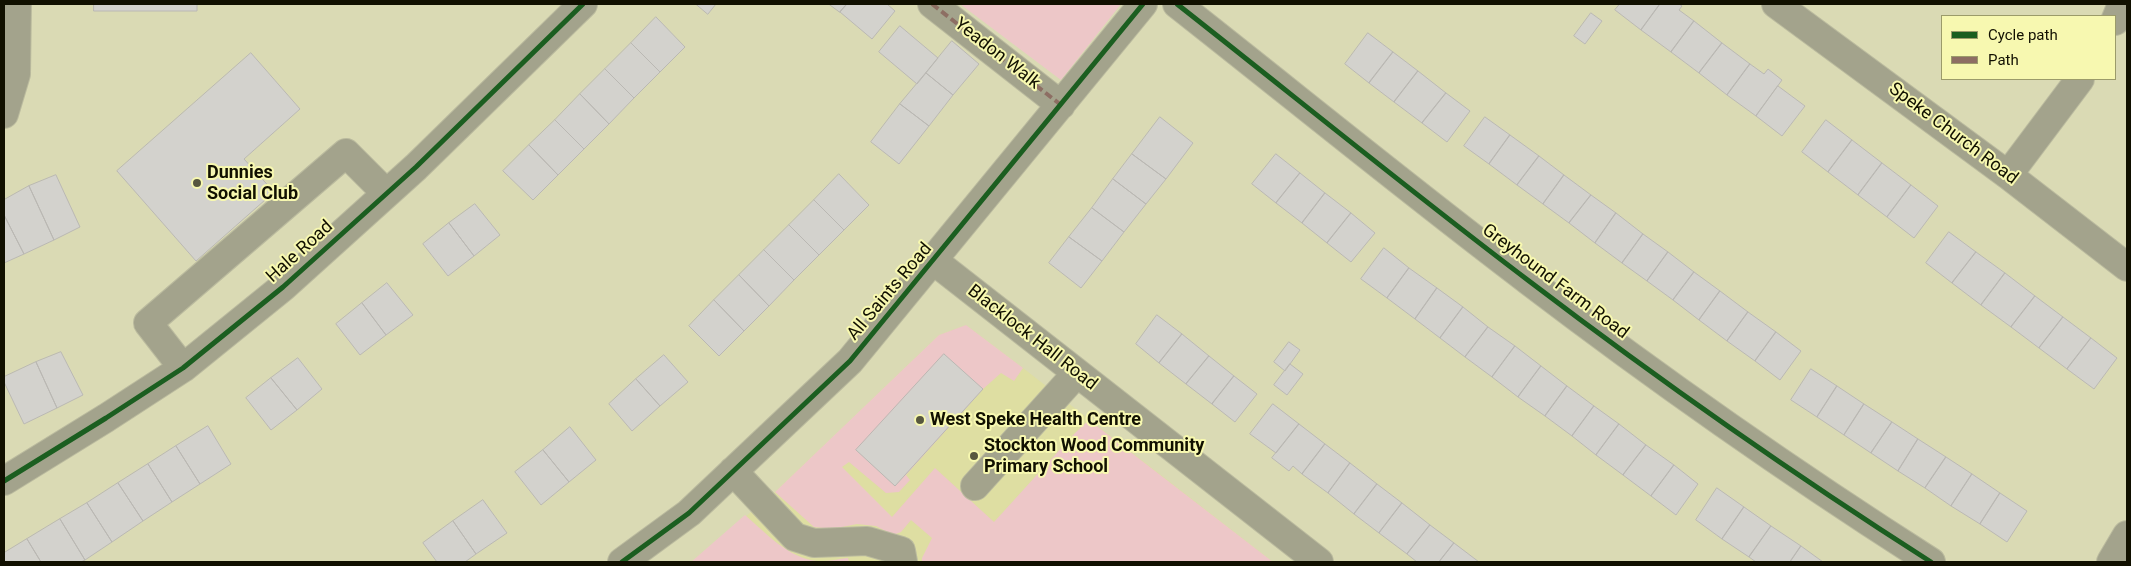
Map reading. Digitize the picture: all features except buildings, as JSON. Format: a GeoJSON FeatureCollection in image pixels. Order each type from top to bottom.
{"type":"FeatureCollection","features":[{"type":"Feature","properties":{"kind":"street"},"geometry":{"type":"LineString","coordinates":[[4,114],[16,74],[17,4]]}},
{"type":"Feature","properties":{"kind":"street","name":"Hale Road"},"geometry":{"type":"LineString","coordinates":[[4,481],[183,368],[283,287],[386,193],[583,4]]}},
{"type":"Feature","properties":{"kind":"street","name":"Yeadon Walk"},"geometry":{"type":"LineString","coordinates":[[932,4],[1061,105]]}},
{"type":"Feature","properties":{"kind":"street","name":"All Saints Road"},"geometry":{"type":"LineString","coordinates":[[622,562],[689,514],[850,361],[1144,4]]}},
{"type":"Feature","properties":{"kind":"street","name":"Greyhound Farm Road"},"geometry":{"type":"LineString","coordinates":[[1177,4],[1528,280],[1758,447],[1844,507],[1930,562]]}},
{"type":"Feature","properties":{"kind":"street","name":"Speke Church Road"},"geometry":{"type":"LineString","coordinates":[[1776,4],[2008,175],[2127,267]]}},
{"type":"Feature","properties":{"kind":"street"},"geometry":{"type":"LineString","coordinates":[[2116,19],[2122,4]]}},
{"type":"Feature","properties":{"kind":"street"},"geometry":{"type":"LineString","coordinates":[[2008,175],[2079,80]]}},
{"type":"Feature","properties":{"kind":"street"},"geometry":{"type":"LineString","coordinates":[[183,368],[148,323],[346,153],[386,193]]}},
{"type":"Feature","properties":{"kind":"street","name":"Blacklock Hall Road"},"geometry":{"type":"LineString","coordinates":[[934,261],[1319,562]]}},
{"type":"Feature","properties":{"kind":"street"},"geometry":{"type":"LineString","coordinates":[[975,486],[1077,373]]}},
{"type":"Feature","properties":{"kind":"street"},"geometry":{"type":"LineString","coordinates":[[733,472],[795,537],[814,543],[867,541],[900,551],[903,562]]}},
{"type":"Feature","properties":{"kind":"street"},"geometry":{"type":"LineString","coordinates":[[2111,562],[2127,536]]}},
{"type":"Feature","properties":{"kind":"shaded area"},"geometry":{"type":"Polygon","coordinates":[[[960,4],[1121,4],[1061,80],[960,4]]]}},
{"type":"Feature","properties":{"kind":"shaded area","name":"Stockton Wood Community Primary School"},"geometry":{"type":"Polygon","coordinates":[[[966,325],[1273,562],[691,562],[775,492],[939,335],[966,325]]]}},
{"type":"Feature","properties":{"kind":"shaded area","name":"Stockton Wood Community Primary School"},"geometry":{"type":"Polygon","coordinates":[[[966,325],[1023,368],[1014,381],[1001,373],[983,389],[906,475],[910,480],[899,492],[886,493],[849,462],[842,467],[892,517],[935,468],[994,522],[1089,420],[1273,562],[922,562],[922,558],[932,538],[911,520],[901,532],[893,535],[876,526],[857,524],[832,529],[814,527],[775,492],[939,335],[966,325]]]}},
{"type":"Feature","properties":{"kind":"shaded area"},"geometry":{"type":"Polygon","coordinates":[[[745,515],[769,537],[796,555],[817,561],[848,558],[849,562],[691,562],[745,515]]]}},
{"type":"Feature","properties":{"kind":"marked path"},"geometry":{"type":"LineString","coordinates":[[932,4],[1061,105]]}},
{"type":"Feature","properties":{"kind":"cycle path"},"geometry":{"type":"LineString","coordinates":[[4,481],[183,368],[283,287],[416,167],[583,4]]}},
{"type":"Feature","properties":{"kind":"cycle path"},"geometry":{"type":"LineString","coordinates":[[622,562],[689,513],[850,361],[1143,4]]}},
{"type":"Feature","properties":{"kind":"cycle path"},"geometry":{"type":"LineString","coordinates":[[1177,4],[1440,213],[1578,318],[1777,461],[1931,562]]}},
{"type":"Feature","properties":{"kind":"place","name":"Dunnies Social Club"},"geometry":{"type":"Point","coordinates":[197,183]}},
{"type":"Feature","properties":{"kind":"place","name":"West Speke Health Centre"},"geometry":{"type":"Point","coordinates":[920,420]}},
{"type":"Feature","properties":{"kind":"place","name":"Stockton Wood Community Primary School"},"geometry":{"type":"Point","coordinates":[974,456]}}]}
